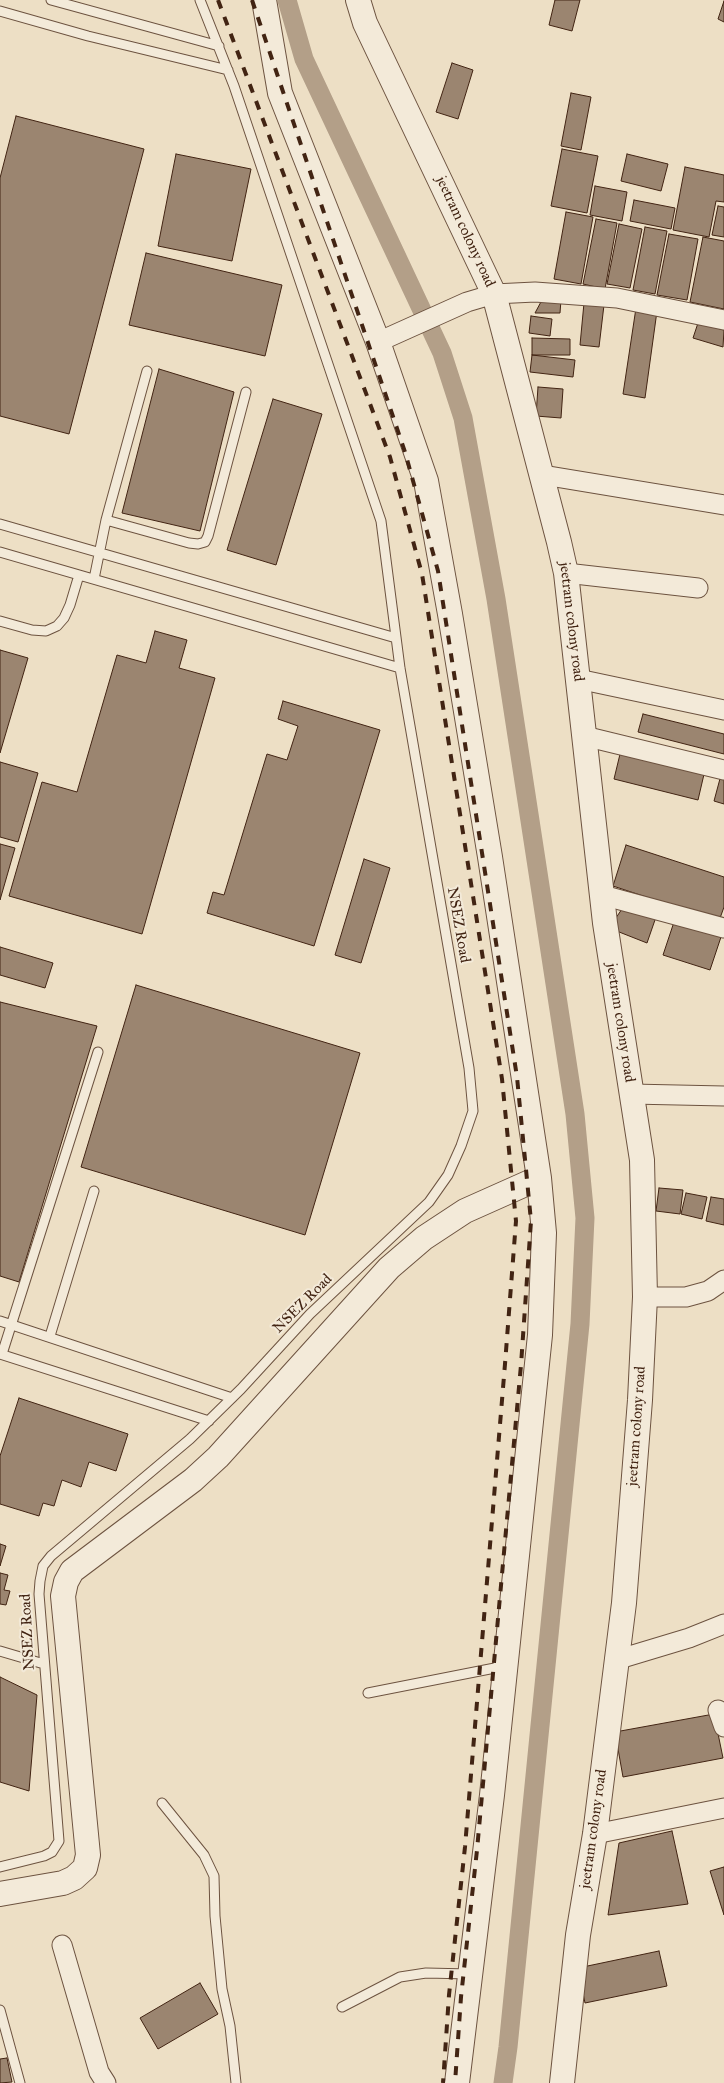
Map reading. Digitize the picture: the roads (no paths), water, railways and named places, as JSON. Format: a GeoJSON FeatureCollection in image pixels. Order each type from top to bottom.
{"type":"FeatureCollection","features":[{"type":"Feature","properties":{"kind":"street"},"geometry":{"type":"LineString","coordinates":[[264,0],[280,93],[384,339],[426,482],[490,857],[539,1178],[544,1233],[540,1335],[505,1666],[457,2083]]}},
{"type":"Feature","properties":{"kind":"street","name":"jeetram colony road"},"geometry":{"type":"LineString","coordinates":[[358,0],[365,23],[494,294],[543,475],[566,574],[602,895],[642,1160],[645,1297],[624,1603],[595,1834],[578,1935],[562,2083]]}},
{"type":"Feature","properties":{"kind":"street"},"geometry":{"type":"LineString","coordinates":[[384,339],[468,302],[494,294],[535,292],[617,298],[724,320]]}},
{"type":"Feature","properties":{"kind":"street"},"geometry":{"type":"LineString","coordinates":[[543,475],[724,505]]}},
{"type":"Feature","properties":{"kind":"street"},"geometry":{"type":"LineString","coordinates":[[566,574],[698,588]]}},
{"type":"Feature","properties":{"kind":"street"},"geometry":{"type":"LineString","coordinates":[[578,678],[724,710]]}},
{"type":"Feature","properties":{"kind":"street"},"geometry":{"type":"LineString","coordinates":[[584,736],[724,770]]}},
{"type":"Feature","properties":{"kind":"street"},"geometry":{"type":"LineString","coordinates":[[602,895],[724,928]]}},
{"type":"Feature","properties":{"kind":"street"},"geometry":{"type":"LineString","coordinates":[[631,1094],[724,1096]]}},
{"type":"Feature","properties":{"kind":"street"},"geometry":{"type":"LineString","coordinates":[[0,1894],[64,1883],[74,1878],[84,1868],[88,1854],[63,1596],[66,1582],[72,1571],[193,1480],[218,1457],[389,1268],[424,1238],[465,1211],[539,1178]]}},
{"type":"Feature","properties":{"kind":"street"},"geometry":{"type":"LineString","coordinates":[[645,1297],[686,1297],[708,1291],[724,1280]]}},
{"type":"Feature","properties":{"kind":"street"},"geometry":{"type":"LineString","coordinates":[[616,1660],[689,1638],[724,1624]]}},
{"type":"Feature","properties":{"kind":"street"},"geometry":{"type":"LineString","coordinates":[[595,1834],[724,1808]]}},
{"type":"Feature","properties":{"kind":"street"},"geometry":{"type":"LineString","coordinates":[[62,1945],[99,2072],[106,2083]]}},
{"type":"Feature","properties":{"kind":"lane"},"geometry":{"type":"LineString","coordinates":[[51,0],[219,46]]}},
{"type":"Feature","properties":{"kind":"lane","name":"NSEZ Road"},"geometry":{"type":"LineString","coordinates":[[0,1867],[44,1856],[52,1852],[58,1840],[44,1664],[40,1581],[44,1566],[51,1556],[145,1478],[209,1421],[310,1314],[429,1202],[448,1175],[461,1146],[473,1111],[467,1058],[400,668],[381,521],[228,70],[200,0]]}},
{"type":"Feature","properties":{"kind":"lane"},"geometry":{"type":"LineString","coordinates":[[0,11],[98,38],[228,70]]}},
{"type":"Feature","properties":{"kind":"lane"},"geometry":{"type":"LineString","coordinates":[[94,579],[106,520],[147,371]]}},
{"type":"Feature","properties":{"kind":"lane"},"geometry":{"type":"LineString","coordinates":[[106,520],[189,543],[198,544],[205,542],[246,392]]}},
{"type":"Feature","properties":{"kind":"lane"},"geometry":{"type":"LineString","coordinates":[[0,524],[396,638]]}},
{"type":"Feature","properties":{"kind":"lane"},"geometry":{"type":"LineString","coordinates":[[0,552],[400,668]]}},
{"type":"Feature","properties":{"kind":"lane"},"geometry":{"type":"LineString","coordinates":[[0,621],[32,630],[46,630],[57,626],[64,618],[70,605],[79,575]]}},
{"type":"Feature","properties":{"kind":"lane"},"geometry":{"type":"LineString","coordinates":[[98,1052],[1,1354],[209,1421]]}},
{"type":"Feature","properties":{"kind":"lane"},"geometry":{"type":"LineString","coordinates":[[50,1336],[94,1191]]}},
{"type":"Feature","properties":{"kind":"lane"},"geometry":{"type":"LineString","coordinates":[[0,1321],[50,1336],[232,1398]]}},
{"type":"Feature","properties":{"kind":"lane"},"geometry":{"type":"LineString","coordinates":[[0,1651],[44,1664]]}},
{"type":"Feature","properties":{"kind":"lane"},"geometry":{"type":"LineString","coordinates":[[368,1693],[505,1666]]}},
{"type":"Feature","properties":{"kind":"lane"},"geometry":{"type":"LineString","coordinates":[[162,1803],[204,1855],[214,1876],[220,1972],[230,2026],[236,2083]]}},
{"type":"Feature","properties":{"kind":"lane"},"geometry":{"type":"LineString","coordinates":[[342,2006],[400,1977],[426,1973],[470,1974]]}},
{"type":"Feature","properties":{"kind":"lane"},"geometry":{"type":"LineString","coordinates":[[0,2010],[20,2083]]}},
{"type":"Feature","properties":{"kind":"waterway"},"geometry":{"type":"LineString","coordinates":[[287,0],[304,59],[442,353],[463,418],[496,599],[575,1114],[585,1218],[580,1324],[503,2083]]}},
{"type":"Feature","properties":{"kind":"railway"},"geometry":{"type":"LineString","coordinates":[[218,0],[390,457],[422,574],[502,1079],[516,1221],[465,1847],[449,1995],[443,2083]]}},
{"type":"Feature","properties":{"kind":"railway"},"geometry":{"type":"LineString","coordinates":[[252,0],[405,452],[438,571],[517,1077],[531,1221],[521,1365],[477,1850],[461,1997],[455,2083]]}}]}
